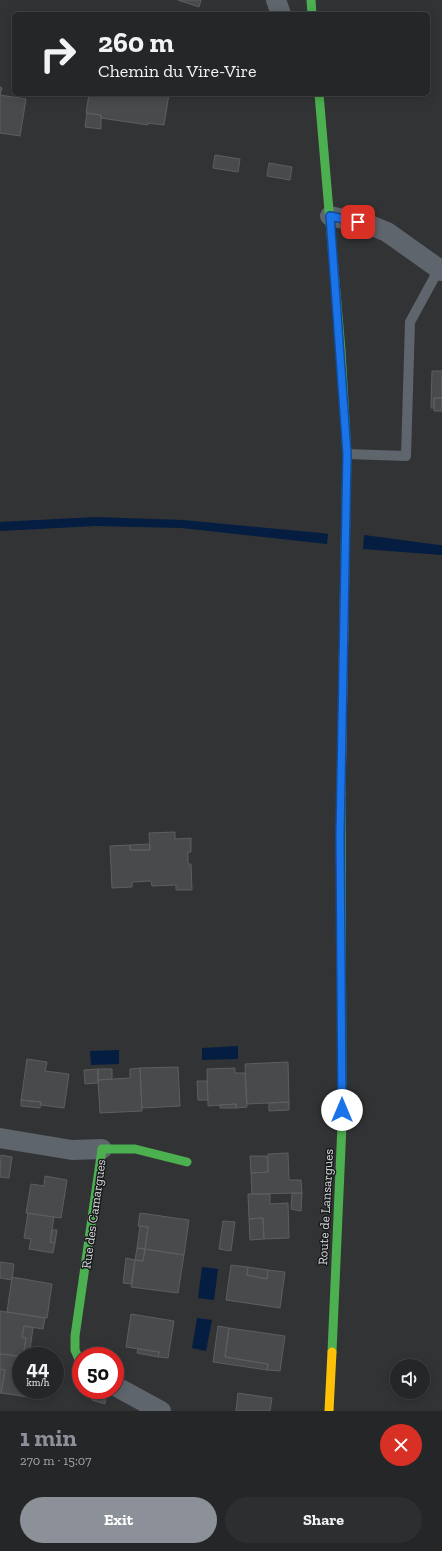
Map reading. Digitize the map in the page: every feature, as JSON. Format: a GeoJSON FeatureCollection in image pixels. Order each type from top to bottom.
{"type":"FeatureCollection","features":[{"type":"Feature","properties":{"kind":"main road"},"geometry":{"type":"LineString","coordinates":[[311,0],[312,12]]}},
{"type":"Feature","properties":{"kind":"main road","name":"Route de Lansargues"},"geometry":{"type":"LineString","coordinates":[[319,96],[330,216],[347,454],[340,836],[342,1125],[329,1411]]}},
{"type":"Feature","properties":{"kind":"main road","name":"Rue des Camargues"},"geometry":{"type":"LineString","coordinates":[[75,1347],[75,1336],[102,1149],[118,1146],[137,1148],[187,1162]]}},
{"type":"Feature","properties":{"kind":"street"},"geometry":{"type":"LineString","coordinates":[[276,0],[280,12]]}},
{"type":"Feature","properties":{"kind":"street"},"geometry":{"type":"LineString","coordinates":[[330,216],[370,225],[387,232],[441,270]]}},
{"type":"Feature","properties":{"kind":"street"},"geometry":{"type":"LineString","coordinates":[[0,1138],[72,1150],[102,1149]]}},
{"type":"Feature","properties":{"kind":"street"},"geometry":{"type":"LineString","coordinates":[[124,1391],[161,1411]]}},
{"type":"Feature","properties":{"kind":"lane"},"geometry":{"type":"LineString","coordinates":[[347,454],[406,456],[410,322],[441,270]]}},
{"type":"Feature","properties":{"kind":"water"},"geometry":{"type":"Polygon","coordinates":[[[95,517],[183,520],[328,534],[327,544],[182,528],[95,526],[0,531],[0,522],[95,517]]]}},
{"type":"Feature","properties":{"kind":"water"},"geometry":{"type":"Polygon","coordinates":[[[364,535],[442,545],[442,555],[363,549],[364,535]]]}},
{"type":"Feature","properties":{"kind":"water"},"geometry":{"type":"Polygon","coordinates":[[[238,1046],[238,1059],[202,1060],[202,1048],[238,1046]]]}},
{"type":"Feature","properties":{"kind":"water"},"geometry":{"type":"Polygon","coordinates":[[[119,1050],[119,1064],[91,1065],[90,1051],[119,1050]]]}},
{"type":"Feature","properties":{"kind":"water"},"geometry":{"type":"Polygon","coordinates":[[[202,1267],[218,1269],[214,1300],[198,1298],[202,1267]]]}},
{"type":"Feature","properties":{"kind":"water"},"geometry":{"type":"Polygon","coordinates":[[[197,1318],[212,1320],[206,1351],[192,1348],[197,1318]]]}},
{"type":"Feature","properties":{"kind":"building"},"geometry":{"type":"Polygon","coordinates":[[[178,0],[201,0],[199,7],[178,0]]]}},
{"type":"Feature","properties":{"kind":"building"},"geometry":{"type":"Polygon","coordinates":[[[0,95],[26,99],[20,136],[0,133],[0,95]]]}},
{"type":"Feature","properties":{"kind":"building"},"geometry":{"type":"Polygon","coordinates":[[[89,96],[169,96],[164,125],[148,123],[148,125],[101,118],[101,115],[86,113],[89,96]]]}},
{"type":"Feature","properties":{"kind":"building"},"geometry":{"type":"Polygon","coordinates":[[[87,113],[101,115],[101,129],[85,127],[87,113]]]}},
{"type":"Feature","properties":{"kind":"building"},"geometry":{"type":"Polygon","coordinates":[[[215,155],[240,159],[238,172],[213,168],[215,155]]]}},
{"type":"Feature","properties":{"kind":"building"},"geometry":{"type":"Polygon","coordinates":[[[269,163],[292,167],[290,180],[267,176],[269,163]]]}},
{"type":"Feature","properties":{"kind":"building"},"geometry":{"type":"Polygon","coordinates":[[[432,371],[442,371],[442,398],[434,398],[434,408],[431,408],[432,371]]]}},
{"type":"Feature","properties":{"kind":"building"},"geometry":{"type":"Polygon","coordinates":[[[434,398],[442,398],[442,411],[434,411],[434,398]]]}},
{"type":"Feature","properties":{"kind":"building"},"geometry":{"type":"Polygon","coordinates":[[[175,832],[175,839],[191,838],[191,852],[188,852],[188,864],[191,864],[192,890],[176,890],[176,885],[152,886],[151,881],[132,882],[132,887],[112,888],[110,846],[130,845],[130,850],[150,850],[149,833],[175,832]]]}},
{"type":"Feature","properties":{"kind":"building"},"geometry":{"type":"Polygon","coordinates":[[[150,844],[150,850],[130,850],[130,845],[150,844]]]}},
{"type":"Feature","properties":{"kind":"building"},"geometry":{"type":"Polygon","coordinates":[[[27,1059],[47,1062],[45,1071],[69,1074],[64,1108],[41,1105],[41,1102],[21,1100],[27,1059]]]}},
{"type":"Feature","properties":{"kind":"building"},"geometry":{"type":"Polygon","coordinates":[[[288,1062],[289,1102],[247,1104],[245,1064],[288,1062]]]}},
{"type":"Feature","properties":{"kind":"building"},"geometry":{"type":"Polygon","coordinates":[[[178,1067],[180,1106],[142,1108],[140,1068],[178,1067]]]}},
{"type":"Feature","properties":{"kind":"building"},"geometry":{"type":"Polygon","coordinates":[[[140,1068],[142,1111],[100,1113],[98,1080],[130,1078],[130,1069],[140,1068]]]}},
{"type":"Feature","properties":{"kind":"building"},"geometry":{"type":"Polygon","coordinates":[[[235,1068],[235,1073],[245,1073],[247,1107],[236,1108],[236,1104],[208,1106],[207,1069],[235,1068]]]}},
{"type":"Feature","properties":{"kind":"building"},"geometry":{"type":"Polygon","coordinates":[[[98,1069],[98,1083],[85,1084],[84,1070],[98,1069]]]}},
{"type":"Feature","properties":{"kind":"building"},"geometry":{"type":"Polygon","coordinates":[[[98,1069],[112,1069],[112,1079],[98,1080],[98,1069]]]}},
{"type":"Feature","properties":{"kind":"building"},"geometry":{"type":"Polygon","coordinates":[[[197,1081],[207,1081],[208,1100],[198,1100],[197,1081]]]}},
{"type":"Feature","properties":{"kind":"building"},"geometry":{"type":"Polygon","coordinates":[[[21,1100],[41,1102],[40,1108],[21,1106],[21,1100]]]}},
{"type":"Feature","properties":{"kind":"building"},"geometry":{"type":"Polygon","coordinates":[[[289,1102],[289,1110],[269,1111],[269,1103],[289,1102]]]}},
{"type":"Feature","properties":{"kind":"building"},"geometry":{"type":"Polygon","coordinates":[[[236,1104],[236,1108],[220,1108],[220,1105],[236,1104]]]}},
{"type":"Feature","properties":{"kind":"building"},"geometry":{"type":"Polygon","coordinates":[[[288,1153],[289,1180],[301,1180],[302,1193],[252,1194],[251,1173],[268,1172],[268,1154],[288,1153]]]}},
{"type":"Feature","properties":{"kind":"building"},"geometry":{"type":"Polygon","coordinates":[[[1,1155],[12,1157],[9,1178],[0,1177],[1,1155]]]}},
{"type":"Feature","properties":{"kind":"building"},"geometry":{"type":"Polygon","coordinates":[[[250,1156],[267,1156],[268,1172],[251,1173],[250,1156]]]}},
{"type":"Feature","properties":{"kind":"building"},"geometry":{"type":"Polygon","coordinates":[[[45,1176],[67,1180],[61,1218],[26,1213],[31,1184],[44,1186],[45,1176]]]}},
{"type":"Feature","properties":{"kind":"building"},"geometry":{"type":"Polygon","coordinates":[[[292,1193],[302,1193],[301,1211],[291,1209],[292,1193]]]}},
{"type":"Feature","properties":{"kind":"building"},"geometry":{"type":"Polygon","coordinates":[[[248,1194],[270,1194],[270,1204],[288,1203],[289,1238],[264,1239],[263,1218],[249,1219],[248,1194]]]}},
{"type":"Feature","properties":{"kind":"building"},"geometry":{"type":"Polygon","coordinates":[[[28,1213],[54,1217],[50,1242],[55,1243],[53,1253],[29,1249],[31,1239],[24,1238],[28,1213]]]}},
{"type":"Feature","properties":{"kind":"building"},"geometry":{"type":"Polygon","coordinates":[[[140,1213],[189,1220],[184,1255],[145,1249],[148,1227],[138,1226],[140,1213]]]}},
{"type":"Feature","properties":{"kind":"building"},"geometry":{"type":"Polygon","coordinates":[[[263,1218],[264,1239],[250,1240],[249,1219],[263,1218]]]}},
{"type":"Feature","properties":{"kind":"building"},"geometry":{"type":"Polygon","coordinates":[[[223,1221],[235,1222],[231,1251],[219,1249],[223,1221]]]}},
{"type":"Feature","properties":{"kind":"building"},"geometry":{"type":"Polygon","coordinates":[[[140,1226],[148,1227],[145,1249],[137,1248],[140,1226]]]}},
{"type":"Feature","properties":{"kind":"building"},"geometry":{"type":"Polygon","coordinates":[[[52,1230],[57,1230],[55,1243],[50,1242],[52,1230]]]}},
{"type":"Feature","properties":{"kind":"building"},"geometry":{"type":"Polygon","coordinates":[[[137,1248],[145,1249],[143,1261],[135,1260],[137,1248]]]}},
{"type":"Feature","properties":{"kind":"building"},"geometry":{"type":"Polygon","coordinates":[[[145,1249],[184,1255],[178,1293],[131,1287],[135,1260],[143,1261],[145,1249]]]}},
{"type":"Feature","properties":{"kind":"building"},"geometry":{"type":"Polygon","coordinates":[[[126,1258],[135,1260],[132,1284],[123,1283],[126,1258]]]}},
{"type":"Feature","properties":{"kind":"building"},"geometry":{"type":"Polygon","coordinates":[[[0,1262],[14,1264],[12,1280],[0,1278],[0,1262]]]}},
{"type":"Feature","properties":{"kind":"building"},"geometry":{"type":"Polygon","coordinates":[[[231,1265],[248,1267],[247,1275],[267,1279],[268,1270],[285,1272],[280,1308],[226,1300],[231,1265]]]}},
{"type":"Feature","properties":{"kind":"building"},"geometry":{"type":"Polygon","coordinates":[[[248,1267],[268,1270],[267,1279],[247,1275],[248,1267]]]}},
{"type":"Feature","properties":{"kind":"building"},"geometry":{"type":"Polygon","coordinates":[[[12,1277],[52,1284],[47,1318],[7,1312],[12,1277]]]}},
{"type":"Feature","properties":{"kind":"building"},"geometry":{"type":"Polygon","coordinates":[[[0,1311],[45,1318],[43,1329],[24,1326],[22,1337],[26,1338],[24,1347],[12,1347],[12,1355],[0,1354],[0,1311]]]}},
{"type":"Feature","properties":{"kind":"building"},"geometry":{"type":"Polygon","coordinates":[[[131,1314],[174,1321],[168,1358],[158,1357],[159,1352],[126,1347],[131,1314]]]}},
{"type":"Feature","properties":{"kind":"building"},"geometry":{"type":"Polygon","coordinates":[[[24,1326],[33,1328],[30,1347],[24,1347],[26,1338],[22,1337],[24,1326]]]}},
{"type":"Feature","properties":{"kind":"building"},"geometry":{"type":"Polygon","coordinates":[[[218,1326],[229,1328],[225,1357],[268,1364],[267,1370],[213,1362],[218,1326]]]}},
{"type":"Feature","properties":{"kind":"building"},"geometry":{"type":"Polygon","coordinates":[[[229,1328],[285,1336],[280,1371],[267,1370],[268,1364],[225,1357],[229,1328]]]}},
{"type":"Feature","properties":{"kind":"building"},"geometry":{"type":"Polygon","coordinates":[[[138,1349],[159,1352],[158,1357],[137,1353],[138,1349]]]}},
{"type":"Feature","properties":{"kind":"building"},"geometry":{"type":"Polygon","coordinates":[[[0,1354],[12,1356],[12,1395],[1,1393],[5,1370],[0,1369],[0,1354]]]}},
{"type":"Feature","properties":{"kind":"building"},"geometry":{"type":"Polygon","coordinates":[[[0,1369],[5,1370],[1,1393],[0,1393],[0,1369]]]}},
{"type":"Feature","properties":{"kind":"building"},"geometry":{"type":"Polygon","coordinates":[[[238,1393],[272,1398],[270,1411],[236,1411],[238,1393]]]}},
{"type":"Feature","properties":{"kind":"building"},"geometry":{"type":"Polygon","coordinates":[[[92,1399],[106,1399],[105,1404],[92,1399]]]}},
{"type":"Feature","properties":{"kind":"traffic: fast"},"geometry":{"type":"LineString","coordinates":[[311,0],[312,12]]}},
{"type":"Feature","properties":{"kind":"traffic: fast"},"geometry":{"type":"LineString","coordinates":[[319,96],[341,351],[347,454],[345,561]]}},
{"type":"Feature","properties":{"kind":"traffic: fast"},"geometry":{"type":"LineString","coordinates":[[332,1352],[342,1125],[341,795]]}},
{"type":"Feature","properties":{"kind":"traffic: fast"},"geometry":{"type":"LineString","coordinates":[[75,1347],[75,1336],[102,1149],[135,1149],[187,1162]]}},
{"type":"Feature","properties":{"kind":"traffic: slow"},"geometry":{"type":"LineString","coordinates":[[341,795],[345,561]]}},
{"type":"Feature","properties":{"kind":"traffic: slow"},"geometry":{"type":"LineString","coordinates":[[329,1411],[332,1352]]}},
{"type":"Feature","properties":{"kind":"route"},"geometry":{"type":"LineString","coordinates":[[342,1110],[340,836],[347,454],[341,351],[330,216],[358,222]]}}]}
